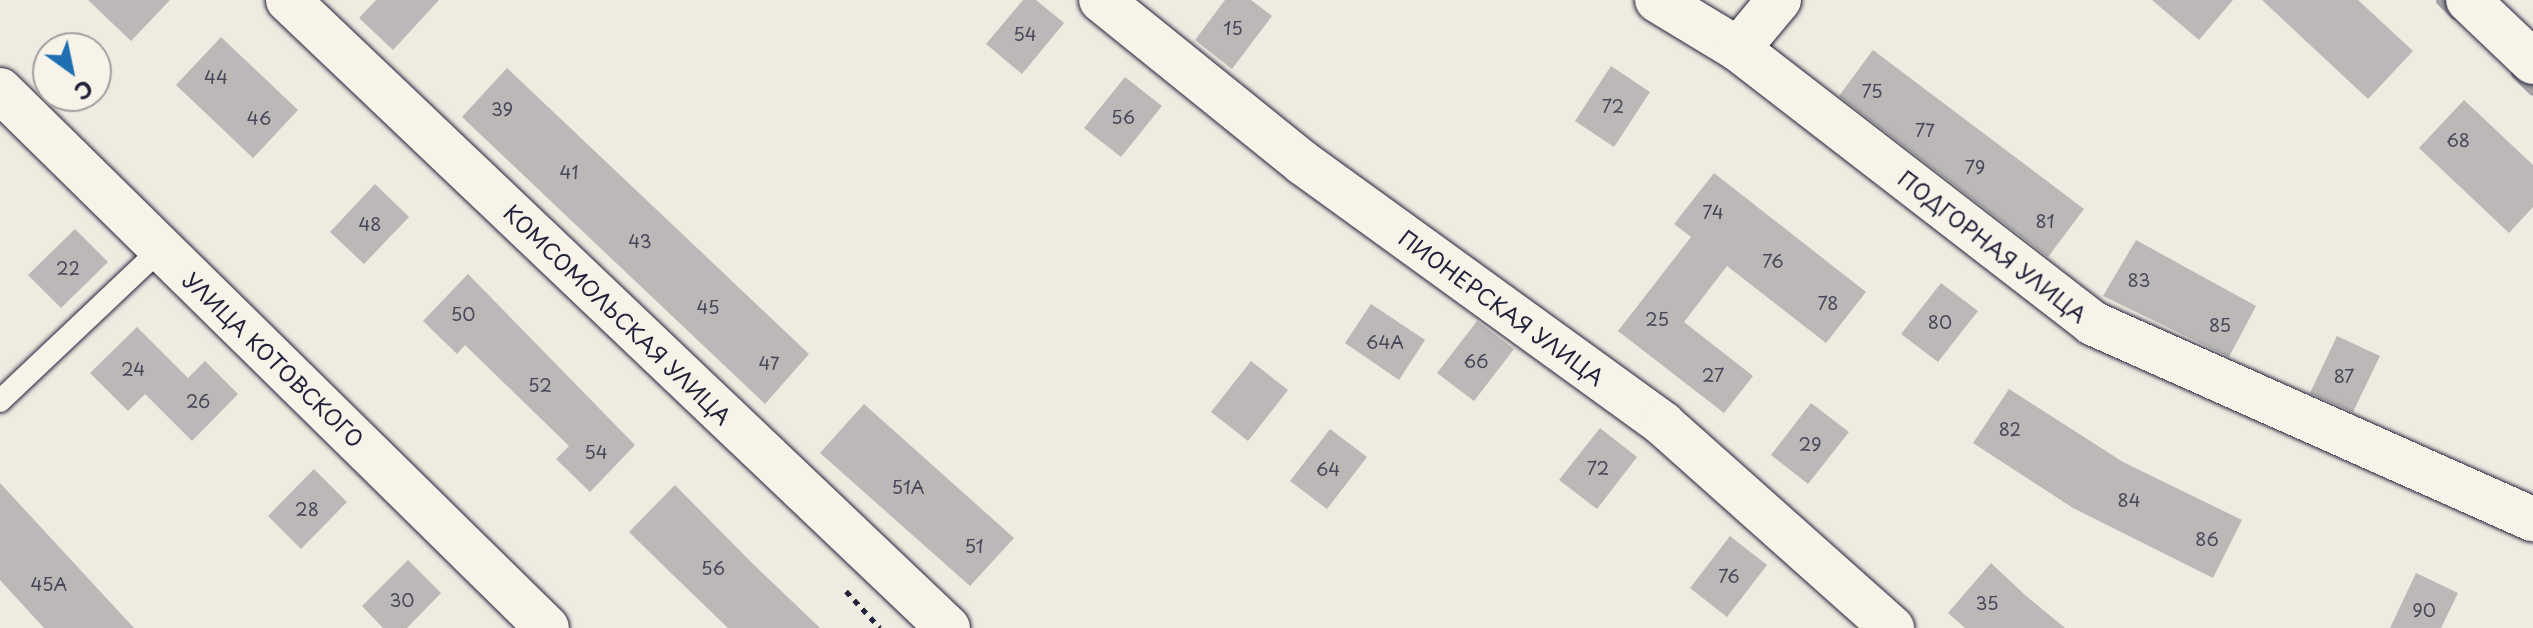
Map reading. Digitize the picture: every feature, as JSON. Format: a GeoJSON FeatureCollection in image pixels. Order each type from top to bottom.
{"type":"FeatureCollection","features":[{"type":"Feature","properties":{"kind":"street","name":"КОМСОМОЛЬСКАЯ УЛИЦА"},"geometry":{"type":"LineString","coordinates":[[288,0],[948,628]]}},
{"type":"Feature","properties":{"kind":"street","name":"ПИОНЕРСКАЯ УЛИЦА"},"geometry":{"type":"LineString","coordinates":[[1101,0],[1303,163],[1663,424],[1892,628]]}},
{"type":"Feature","properties":{"kind":"street","name":"ПОДГОРНАЯ УЛИЦА"},"geometry":{"type":"LineString","coordinates":[[1657,0],[1738,49],[2092,323],[2533,519]]}},
{"type":"Feature","properties":{"kind":"street"},"geometry":{"type":"LineString","coordinates":[[1738,49],[1779,0]]}},
{"type":"Feature","properties":{"kind":"street"},"geometry":{"type":"LineString","coordinates":[[2468,0],[2533,62]]}},
{"type":"Feature","properties":{"kind":"street","name":"УЛИЦА КОТОВСКОГО"},"geometry":{"type":"LineString","coordinates":[[0,90],[547,628]]}},
{"type":"Feature","properties":{"kind":"lane"},"geometry":{"type":"LineString","coordinates":[[0,401],[161,249]]}},
{"type":"Feature","properties":{"kind":"building"},"geometry":{"type":"Polygon","coordinates":[[[88,0],[170,0],[131,41],[88,0]]]}},
{"type":"Feature","properties":{"kind":"building"},"geometry":{"type":"Polygon","coordinates":[[[376,0],[439,0],[393,50],[359,18],[376,0]]]}},
{"type":"Feature","properties":{"kind":"building"},"geometry":{"type":"Polygon","coordinates":[[[1023,0],[1036,0],[1064,23],[1022,74],[986,44],[1023,0]]]}},
{"type":"Feature","properties":{"kind":"building"},"geometry":{"type":"Polygon","coordinates":[[[1225,0],[1251,0],[1272,16],[1232,69],[1195,40],[1225,0]]]}},
{"type":"Feature","properties":{"kind":"building"},"geometry":{"type":"Polygon","coordinates":[[[2152,0],[2233,0],[2199,40],[2152,0]]]}},
{"type":"Feature","properties":{"kind":"building"},"geometry":{"type":"Polygon","coordinates":[[[2262,0],[2358,0],[2413,51],[2368,99],[2262,0]]]}},
{"type":"Feature","properties":{"kind":"building"},"geometry":{"type":"Polygon","coordinates":[[[221,37],[298,110],[253,158],[176,85],[221,37]]]}},
{"type":"Feature","properties":{"kind":"building"},"geometry":{"type":"Polygon","coordinates":[[[1873,50],[2084,209],[2048,257],[1839,96],[1873,50]]]}},
{"type":"Feature","properties":{"kind":"building"},"geometry":{"type":"Polygon","coordinates":[[[1611,66],[1650,92],[1614,147],[1575,121],[1611,66]]]}},
{"type":"Feature","properties":{"kind":"building"},"geometry":{"type":"Polygon","coordinates":[[[507,68],[809,354],[765,404],[462,117],[507,68]]]}},
{"type":"Feature","properties":{"kind":"building"},"geometry":{"type":"Polygon","coordinates":[[[1125,77],[1162,106],[1121,157],[1084,128],[1125,77]]]}},
{"type":"Feature","properties":{"kind":"building"},"geometry":{"type":"Polygon","coordinates":[[[2464,100],[2533,165],[2533,207],[2509,233],[2419,148],[2464,100]]]}},
{"type":"Feature","properties":{"kind":"building"},"geometry":{"type":"Polygon","coordinates":[[[1714,173],[1866,292],[1826,343],[1727,266],[1684,322],[1753,376],[1724,413],[1618,331],[1691,237],[1674,224],[1714,173]]]}},
{"type":"Feature","properties":{"kind":"building"},"geometry":{"type":"Polygon","coordinates":[[[375,184],[409,217],[364,264],[330,232],[375,184]]]}},
{"type":"Feature","properties":{"kind":"building"},"geometry":{"type":"Polygon","coordinates":[[[75,229],[108,262],[61,308],[28,275],[75,229]]]}},
{"type":"Feature","properties":{"kind":"building"},"geometry":{"type":"Polygon","coordinates":[[[2136,240],[2256,306],[2229,357],[2103,296],[2136,240]]]}},
{"type":"Feature","properties":{"kind":"building"},"geometry":{"type":"Polygon","coordinates":[[[468,274],[635,445],[590,492],[556,459],[569,446],[465,345],[457,354],[423,321],[468,274]]]}},
{"type":"Feature","properties":{"kind":"building"},"geometry":{"type":"Polygon","coordinates":[[[1941,283],[1978,311],[1938,362],[1901,334],[1941,283]]]}},
{"type":"Feature","properties":{"kind":"building"},"geometry":{"type":"Polygon","coordinates":[[[1371,304],[1425,340],[1399,380],[1345,343],[1371,304]]]}},
{"type":"Feature","properties":{"kind":"building"},"geometry":{"type":"Polygon","coordinates":[[[1477,321],[1514,349],[1474,401],[1437,373],[1477,321]]]}},
{"type":"Feature","properties":{"kind":"building"},"geometry":{"type":"Polygon","coordinates":[[[137,327],[188,378],[205,361],[238,394],[192,441],[145,394],[128,411],[90,373],[137,327]]]}},
{"type":"Feature","properties":{"kind":"building"},"geometry":{"type":"Polygon","coordinates":[[[2337,336],[2380,356],[2353,412],[2310,393],[2337,336]]]}},
{"type":"Feature","properties":{"kind":"building"},"geometry":{"type":"Polygon","coordinates":[[[1251,361],[1288,390],[1248,441],[1211,412],[1251,361]]]}},
{"type":"Feature","properties":{"kind":"building"},"geometry":{"type":"Polygon","coordinates":[[[2009,389],[2123,462],[2242,520],[2213,578],[2073,508],[1973,443],[2009,389]]]}},
{"type":"Feature","properties":{"kind":"building"},"geometry":{"type":"Polygon","coordinates":[[[1811,403],[1849,432],[1808,484],[1771,455],[1811,403]]]}},
{"type":"Feature","properties":{"kind":"building"},"geometry":{"type":"Polygon","coordinates":[[[864,404],[1014,538],[970,586],[820,453],[864,404]]]}},
{"type":"Feature","properties":{"kind":"building"},"geometry":{"type":"Polygon","coordinates":[[[1600,428],[1637,457],[1597,509],[1559,480],[1600,428]]]}},
{"type":"Feature","properties":{"kind":"building"},"geometry":{"type":"Polygon","coordinates":[[[1330,429],[1367,457],[1327,509],[1290,481],[1330,429]]]}},
{"type":"Feature","properties":{"kind":"building"},"geometry":{"type":"Polygon","coordinates":[[[314,469],[347,502],[301,549],[268,516],[314,469]]]}},
{"type":"Feature","properties":{"kind":"building"},"geometry":{"type":"Polygon","coordinates":[[[0,483],[134,628],[44,628],[0,580],[0,483]]]}},
{"type":"Feature","properties":{"kind":"building"},"geometry":{"type":"Polygon","coordinates":[[[675,485],[820,628],[728,628],[629,532],[675,485]]]}},
{"type":"Feature","properties":{"kind":"building"},"geometry":{"type":"Polygon","coordinates":[[[1730,536],[1767,565],[1727,617],[1690,588],[1730,536]]]}},
{"type":"Feature","properties":{"kind":"building"},"geometry":{"type":"Polygon","coordinates":[[[408,560],[441,593],[407,628],[383,628],[362,606],[408,560]]]}},
{"type":"Feature","properties":{"kind":"building"},"geometry":{"type":"Polygon","coordinates":[[[1991,563],[2065,628],[1965,628],[1948,613],[1991,563]]]}},
{"type":"Feature","properties":{"kind":"building"},"geometry":{"type":"Polygon","coordinates":[[[2416,573],[2458,593],[2441,628],[2390,628],[2416,573]]]}},
{"type":"Feature","properties":{"kind":"waterway"},"geometry":{"type":"LineString","coordinates":[[2441,0],[2455,14]]}},
{"type":"Feature","properties":{"kind":"waterway"},"geometry":{"type":"LineString","coordinates":[[2516,73],[2533,90]]}}]}
